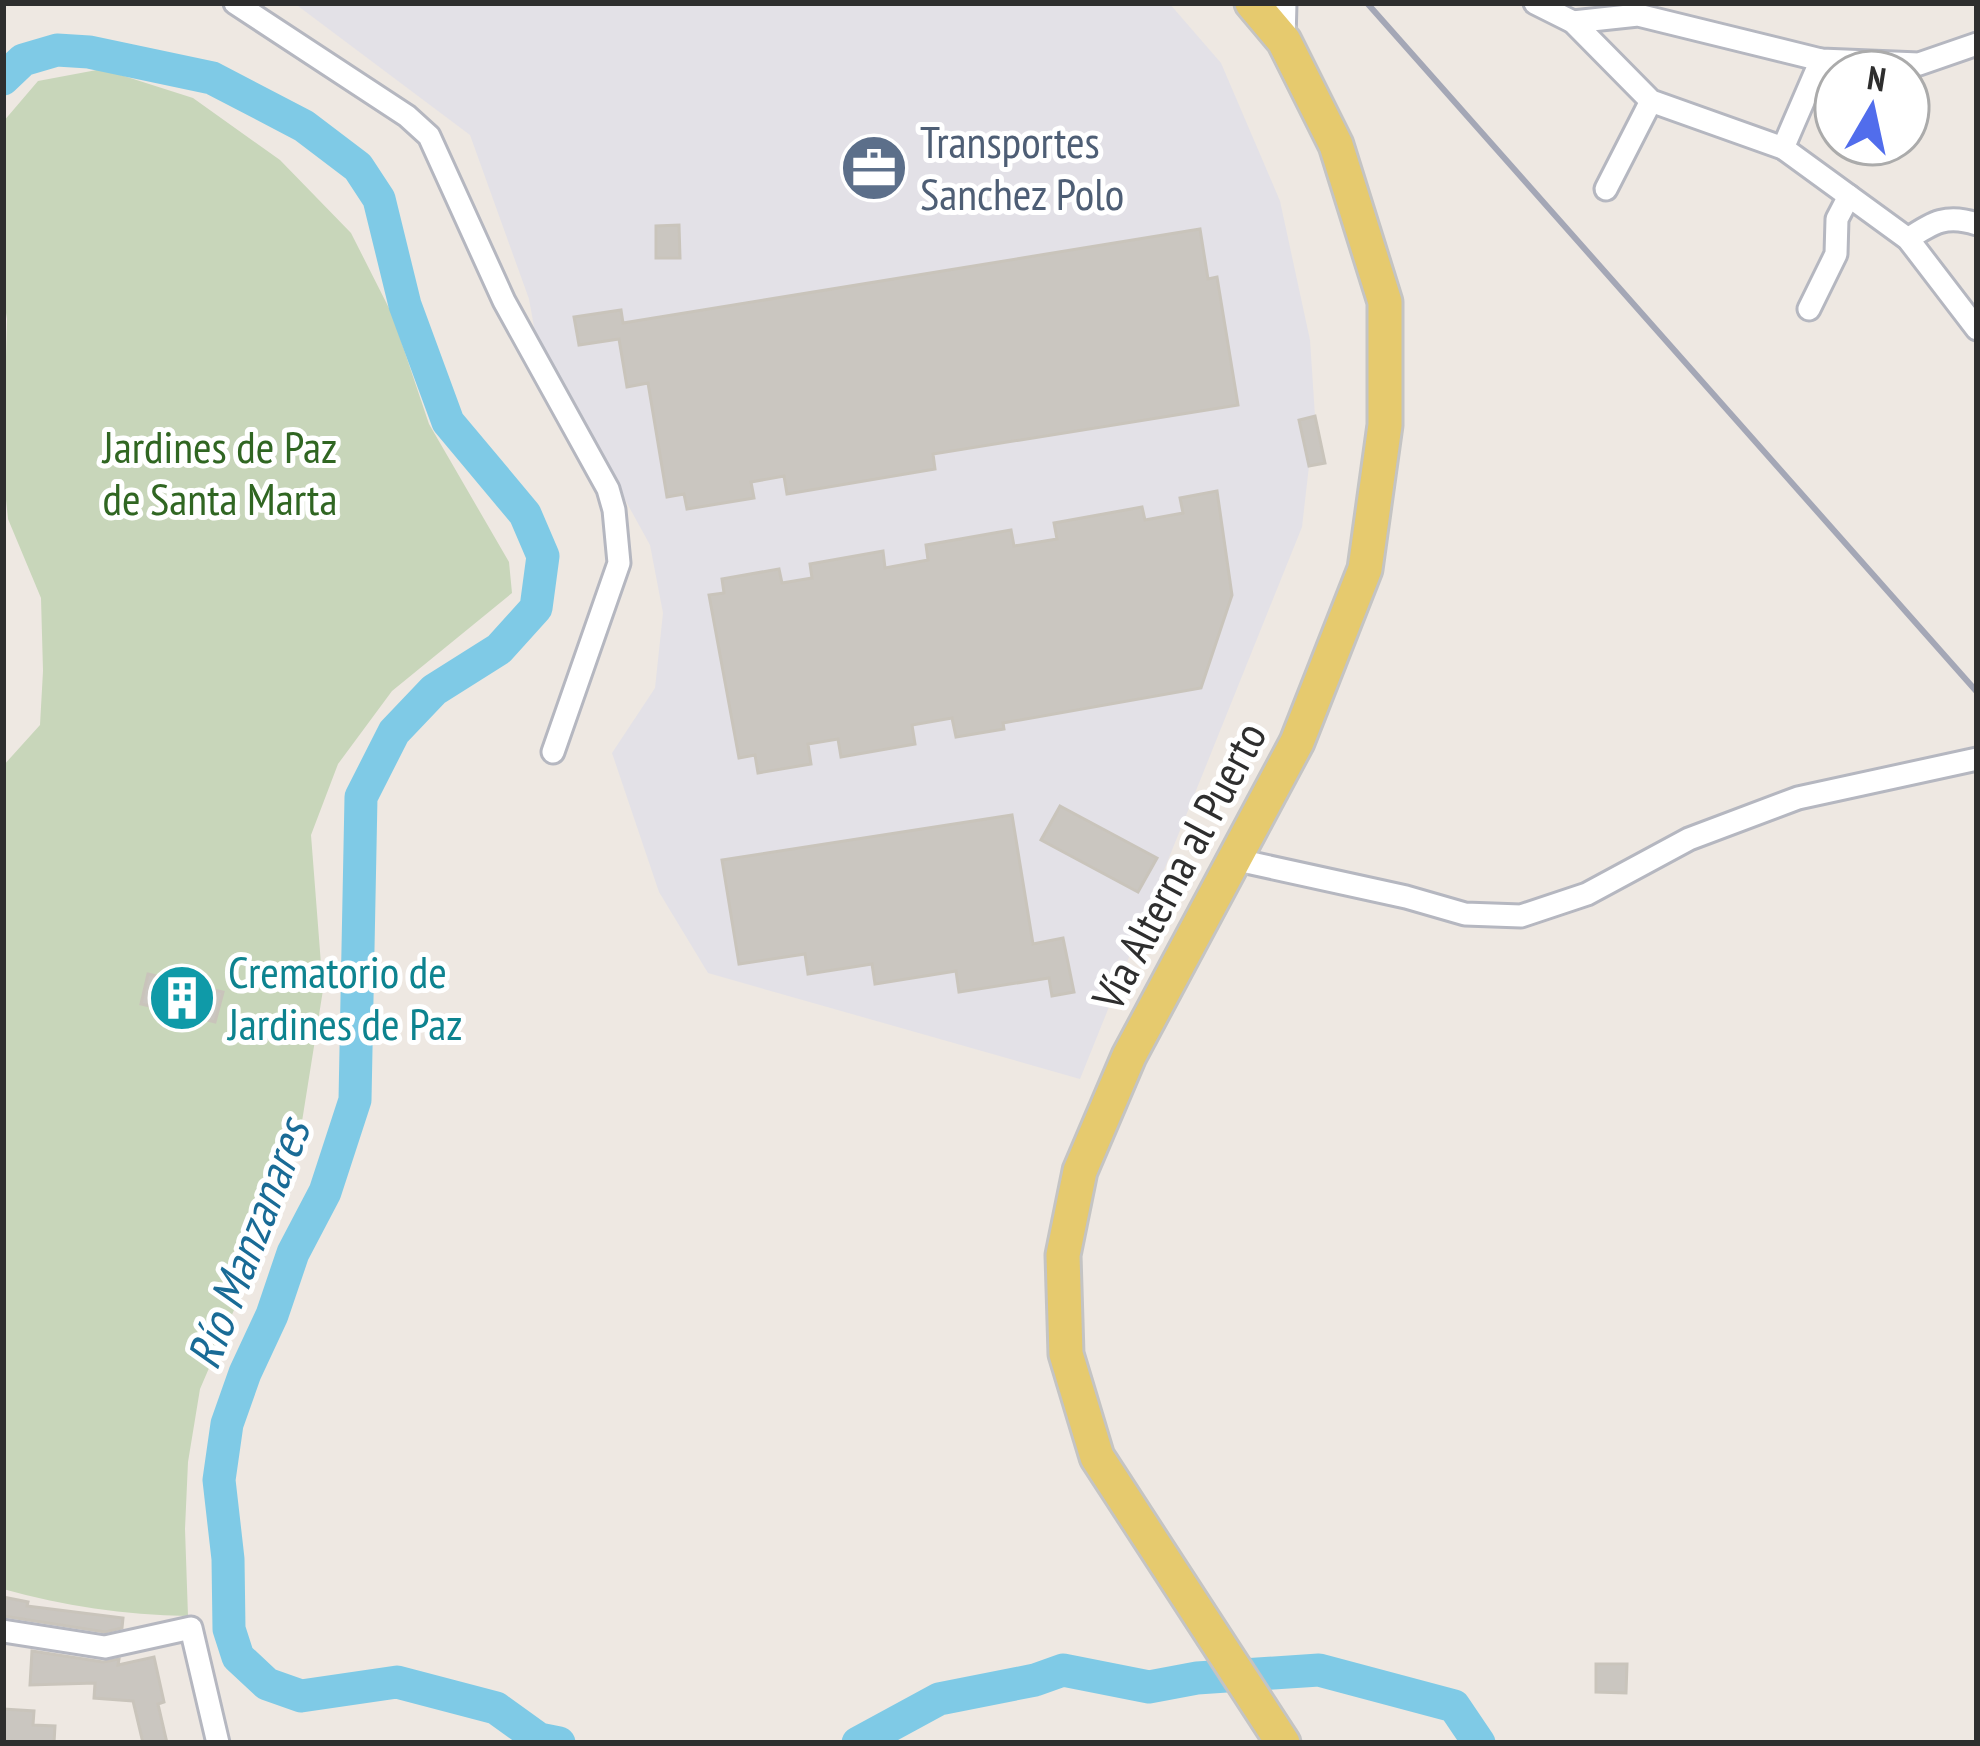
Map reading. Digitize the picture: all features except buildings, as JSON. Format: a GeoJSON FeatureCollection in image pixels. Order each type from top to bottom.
{"type":"FeatureCollection","features":[{"type":"Feature","properties":{"kind":"main road","name":"Vía Alterna al Puerto"},"geometry":{"type":"LineString","coordinates":[[1252,3],[1284,40],[1336,146],[1385,302],[1385,425],[1365,569],[1297,742],[1129,1056],[1080,1171],[1063,1255],[1066,1354],[1097,1456],[1283,1743]]}},
{"type":"Feature","properties":{"kind":"street"},"geometry":{"type":"LineString","coordinates":[[235,3],[407,116],[429,136],[504,301],[608,489],[619,563],[554,752]]}},
{"type":"Feature","properties":{"kind":"street"},"geometry":{"type":"LineString","coordinates":[[1284,40],[1285,3]]}},
{"type":"Feature","properties":{"kind":"street"},"geometry":{"type":"LineString","coordinates":[[1535,3],[1573,22],[1651,100],[1784,148],[1908,239],[1977,328]]}},
{"type":"Feature","properties":{"kind":"street"},"geometry":{"type":"LineString","coordinates":[[1573,22],[1638,15],[1812,58]]}},
{"type":"Feature","properties":{"kind":"street"},"geometry":{"type":"LineString","coordinates":[[1932,60],[1977,44]]}},
{"type":"Feature","properties":{"kind":"street"},"geometry":{"type":"LineString","coordinates":[[1784,148],[1812,81]]}},
{"type":"Feature","properties":{"kind":"street"},"geometry":{"type":"LineString","coordinates":[[1606,189],[1651,100]]}},
{"type":"Feature","properties":{"kind":"street"},"geometry":{"type":"LineString","coordinates":[[1809,309],[1835,254],[1837,218],[1849,196]]}},
{"type":"Feature","properties":{"kind":"street"},"geometry":{"type":"LineString","coordinates":[[1908,239],[1935,220],[1977,224]]}},
{"type":"Feature","properties":{"kind":"street"},"geometry":{"type":"LineString","coordinates":[[1233,859],[1465,914],[1521,916],[1587,894],[1689,839],[1798,798],[1977,759]]}},
{"type":"Feature","properties":{"kind":"street"},"geometry":{"type":"LineString","coordinates":[[3,1631],[105,1647],[190,1628],[218,1743]]}},
{"type":"Feature","properties":{"kind":"shaded area"},"geometry":{"type":"Polygon","coordinates":[[[294,3],[1169,3],[1221,63],[1280,201],[1310,340],[1315,416],[1300,420],[1309,466],[1302,527],[1080,1079],[708,973],[659,892],[612,753],[655,688],[663,613],[650,545],[536,338],[529,299],[470,135],[294,3]]]}},
{"type":"Feature","properties":{"kind":"green space","name":"Jardines de Paz de Santa Marta"},"geometry":{"type":"Polygon","coordinates":[[[102,69],[193,98],[280,160],[351,233],[392,314],[429,424],[509,562],[512,593],[392,691],[338,764],[311,835],[323,990],[300,1134],[200,1389],[188,1462],[188,1616],[94,1608],[3,1589],[3,766],[40,725],[43,671],[41,598],[8,519],[3,470],[7,319],[3,122],[38,81],[102,69]]]}},
{"type":"Feature","properties":{"kind":"waterway","name":"Río Manzanares"},"geometry":{"type":"LineString","coordinates":[[3,79],[23,60],[57,50],[89,52],[212,78],[304,126],[358,167],[379,199],[405,305],[448,422],[525,514],[543,556],[536,608],[499,649],[434,690],[394,732],[361,797],[355,1100],[325,1192],[293,1253],[245,1373],[227,1424],[219,1480],[228,1559],[229,1629],[238,1657],[267,1684],[301,1696],[397,1682],[496,1708],[539,1739],[559,1743]]}},
{"type":"Feature","properties":{"kind":"waterway","name":"Río Manzanares"},"geometry":{"type":"LineString","coordinates":[[858,1743],[939,1699],[1063,1670],[1149,1687],[1197,1678],[1319,1670],[1454,1706],[1479,1743]]}},
{"type":"Feature","properties":{"kind":"railway"},"geometry":{"type":"LineString","coordinates":[[1367,3],[1977,692]]}},
{"type":"Feature","properties":{"kind":"place","name":"Transportes Sanchez Polo"},"geometry":{"type":"Point","coordinates":[874,168]}},
{"type":"Feature","properties":{"kind":"place","name":"Crematorio de Jardines de Paz"},"geometry":{"type":"Point","coordinates":[182,998]}}]}
